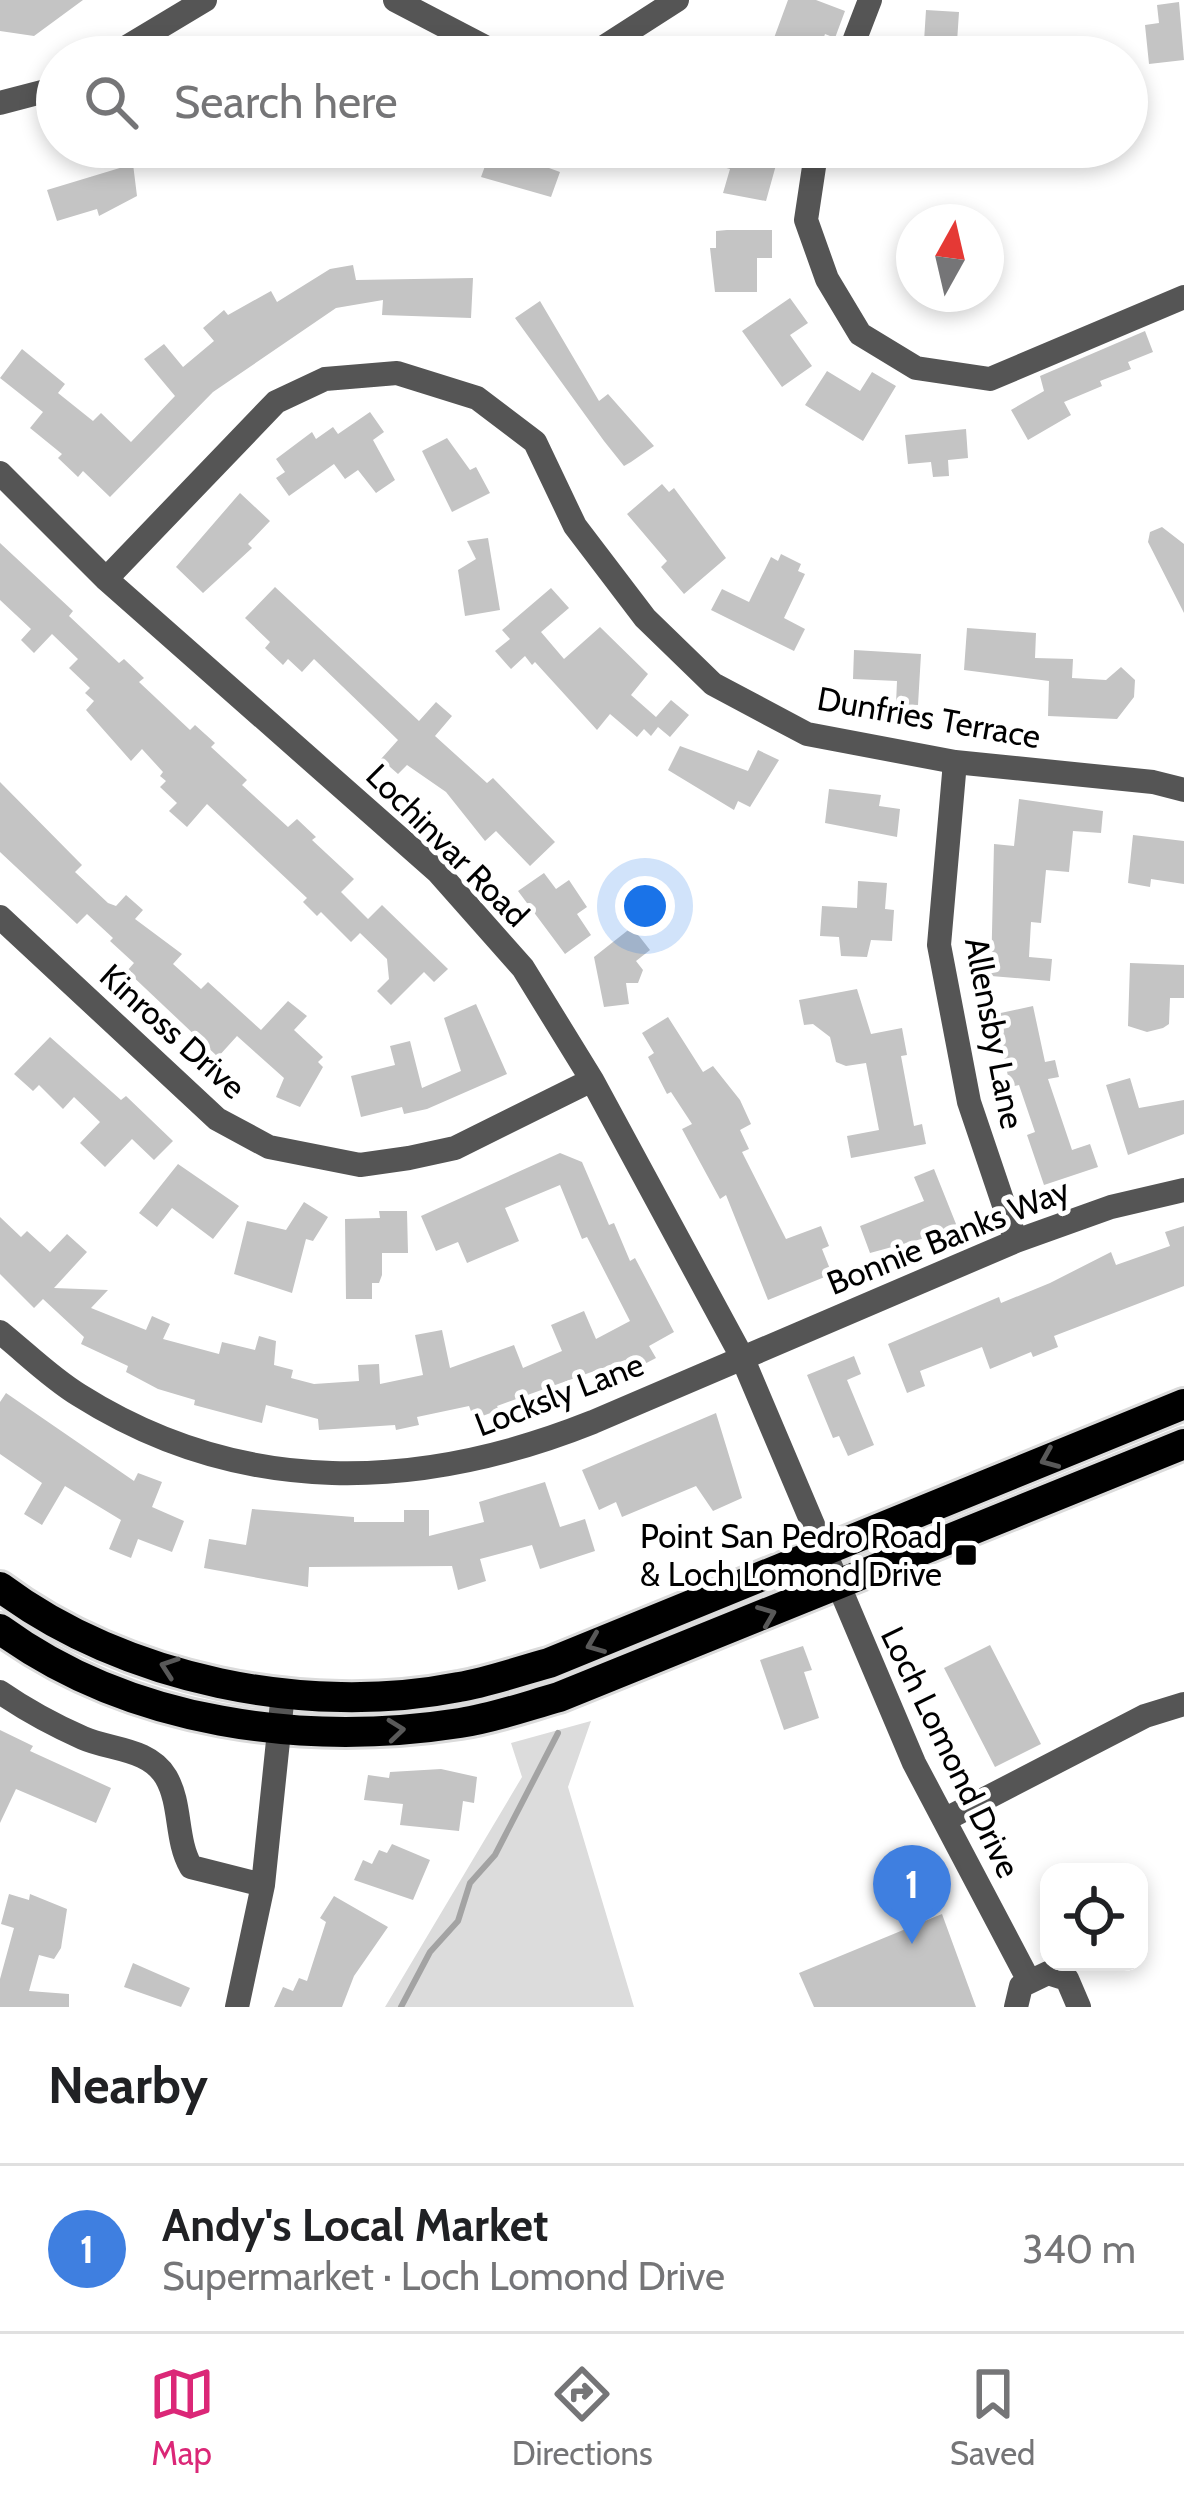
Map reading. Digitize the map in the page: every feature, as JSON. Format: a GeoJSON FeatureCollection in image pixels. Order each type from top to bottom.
{"type":"FeatureCollection","features":[{"type":"Feature","properties":{"kind":"main road"},"geometry":{"type":"LineString","coordinates":[[0,1587],[88,1638],[200,1678],[283,1694],[375,1696],[459,1688],[549,1663],[1184,1404]]}},
{"type":"Feature","properties":{"kind":"main road"},"geometry":{"type":"LineString","coordinates":[[1135,1423],[1148,1457]]}},
{"type":"Feature","properties":{"kind":"main road"},"geometry":{"type":"LineString","coordinates":[[0,1629],[78,1677],[203,1719],[279,1730],[379,1732],[465,1723],[559,1697],[1184,1444]]}},
{"type":"Feature","properties":{"kind":"street"},"geometry":{"type":"LineString","coordinates":[[145,36],[205,0]]}},
{"type":"Feature","properties":{"kind":"street"},"geometry":{"type":"LineString","coordinates":[[394,0],[463,36]]}},
{"type":"Feature","properties":{"kind":"street"},"geometry":{"type":"LineString","coordinates":[[621,36],[677,0]]}},
{"type":"Feature","properties":{"kind":"street"},"geometry":{"type":"LineString","coordinates":[[856,36],[870,0]]}},
{"type":"Feature","properties":{"kind":"street"},"geometry":{"type":"LineString","coordinates":[[0,103],[36,94]]}},
{"type":"Feature","properties":{"kind":"street"},"geometry":{"type":"LineString","coordinates":[[814,168],[806,220],[827,279],[860,334],[916,368],[990,379],[1184,297]]}},
{"type":"Feature","properties":{"kind":"street","name":"Dunfries Terrace"},"geometry":{"type":"LineString","coordinates":[[106,578],[276,402],[325,379],[397,373],[477,398],[535,442],[575,526],[645,618],[713,683],[807,734],[955,762],[1153,782],[1184,790]]}},
{"type":"Feature","properties":{"kind":"street","name":"Lochinvar Road"},"geometry":{"type":"LineString","coordinates":[[0,473],[106,578],[438,872],[523,968],[592,1080],[742,1357],[820,1552]]}},
{"type":"Feature","properties":{"kind":"street","name":"Allensby Lane"},"geometry":{"type":"LineString","coordinates":[[955,762],[939,945],[969,1102],[1016,1240]]}},
{"type":"Feature","properties":{"kind":"street","name":"Kinross Drive"},"geometry":{"type":"LineString","coordinates":[[0,917],[217,1119],[268,1147],[360,1165],[409,1158],[455,1148],[592,1080]]}},
{"type":"Feature","properties":{"kind":"street","name":"Bonnie Banks Way"},"geometry":{"type":"LineString","coordinates":[[742,1357],[1016,1240],[1111,1207],[1184,1190]]}},
{"type":"Feature","properties":{"kind":"street","name":"Locksly Lane"},"geometry":{"type":"LineString","coordinates":[[0,1332],[78,1395],[180,1447],[325,1473],[390,1475],[452,1468],[523,1450],[742,1357]]}},
{"type":"Feature","properties":{"kind":"street","name":"Loch Lomond Drive"},"geometry":{"type":"LineString","coordinates":[[820,1552],[914,1762],[1028,1979]]}},
{"type":"Feature","properties":{"kind":"street"},"geometry":{"type":"LineString","coordinates":[[0,1692],[86,1739],[145,1756],[163,1772],[175,1797],[183,1853],[191,1867],[263,1886]]}},
{"type":"Feature","properties":{"kind":"street"},"geometry":{"type":"LineString","coordinates":[[237,2007],[263,1886],[283,1694]]}},
{"type":"Feature","properties":{"kind":"street"},"geometry":{"type":"LineString","coordinates":[[946,1819],[1145,1716],[1184,1704]]}},
{"type":"Feature","properties":{"kind":"street"},"geometry":{"type":"LineString","coordinates":[[1016,2007],[1028,1979],[1048,1973],[1067,1979],[1078,2007]]}},
{"type":"Feature","properties":{"kind":"shaded area"},"geometry":{"type":"Polygon","coordinates":[[[591,1721],[568,1787],[634,2007],[385,2007],[522,1777],[511,1743],[591,1721]]]}},
{"type":"Feature","properties":{"kind":"building"},"geometry":{"type":"Polygon","coordinates":[[[0,0],[83,0],[34,36],[0,31],[0,0]]]}},
{"type":"Feature","properties":{"kind":"building"},"geometry":{"type":"Polygon","coordinates":[[[788,0],[816,0],[845,11],[836,36],[775,36],[788,0]]]}},
{"type":"Feature","properties":{"kind":"building"},"geometry":{"type":"Polygon","coordinates":[[[1179,2],[1184,60],[1149,64],[1145,25],[1159,23],[1157,5],[1179,2]]]}},
{"type":"Feature","properties":{"kind":"building"},"geometry":{"type":"Polygon","coordinates":[[[926,10],[959,12],[957,36],[924,36],[926,10]]]}},
{"type":"Feature","properties":{"kind":"building"},"geometry":{"type":"Polygon","coordinates":[[[134,168],[137,196],[99,216],[97,209],[57,221],[47,190],[134,168]]]}},
{"type":"Feature","properties":{"kind":"building"},"geometry":{"type":"Polygon","coordinates":[[[484,168],[560,172],[551,197],[481,177],[484,168]]]}},
{"type":"Feature","properties":{"kind":"building"},"geometry":{"type":"Polygon","coordinates":[[[726,168],[775,168],[766,201],[723,193],[730,169],[726,168]]]}},
{"type":"Feature","properties":{"kind":"building"},"geometry":{"type":"Polygon","coordinates":[[[772,230],[772,258],[757,258],[757,292],[715,292],[710,248],[716,248],[716,231],[772,230]]]}},
{"type":"Feature","properties":{"kind":"building"},"geometry":{"type":"Polygon","coordinates":[[[353,265],[356,280],[473,278],[471,318],[382,315],[383,300],[336,308],[213,392],[110,497],[83,471],[78,477],[58,458],[62,454],[30,428],[43,412],[0,378],[22,349],[65,384],[58,393],[93,421],[101,413],[131,442],[175,396],[144,359],[164,344],[183,367],[214,341],[203,328],[224,310],[228,315],[271,291],[277,302],[330,269],[353,265]]]}},
{"type":"Feature","properties":{"kind":"building"},"geometry":{"type":"Polygon","coordinates":[[[790,298],[808,323],[790,335],[812,366],[782,387],[742,331],[790,298]]]}},
{"type":"Feature","properties":{"kind":"building"},"geometry":{"type":"Polygon","coordinates":[[[540,301],[599,401],[608,394],[654,446],[624,466],[515,318],[540,301]]]}},
{"type":"Feature","properties":{"kind":"building"},"geometry":{"type":"Polygon","coordinates":[[[1145,331],[1153,352],[1128,362],[1131,369],[1100,381],[1102,386],[1064,402],[1071,415],[1028,440],[1011,410],[1044,391],[1040,376],[1145,331]]]}},
{"type":"Feature","properties":{"kind":"building"},"geometry":{"type":"Polygon","coordinates":[[[827,371],[860,391],[872,372],[896,386],[863,441],[805,405],[827,371]]]}},
{"type":"Feature","properties":{"kind":"building"},"geometry":{"type":"Polygon","coordinates":[[[370,412],[384,432],[373,440],[395,480],[376,493],[358,470],[345,479],[334,464],[289,496],[276,478],[285,472],[276,459],[312,432],[316,439],[333,427],[338,434],[370,412]]]}},
{"type":"Feature","properties":{"kind":"building"},"geometry":{"type":"Polygon","coordinates":[[[966,429],[968,458],[948,460],[949,476],[933,477],[931,462],[908,464],[905,435],[966,429]]]}},
{"type":"Feature","properties":{"kind":"building"},"geometry":{"type":"Polygon","coordinates":[[[447,438],[470,470],[476,467],[490,493],[452,512],[422,451],[447,438]]]}},
{"type":"Feature","properties":{"kind":"building"},"geometry":{"type":"Polygon","coordinates":[[[662,484],[669,492],[674,488],[726,558],[684,594],[661,567],[667,561],[627,514],[662,484]]]}},
{"type":"Feature","properties":{"kind":"building"},"geometry":{"type":"Polygon","coordinates":[[[240,493],[270,521],[248,544],[252,548],[203,593],[176,567],[240,493]]]}},
{"type":"Feature","properties":{"kind":"building"},"geometry":{"type":"Polygon","coordinates":[[[1162,527],[1184,544],[1184,613],[1148,542],[1150,532],[1162,527]]]}},
{"type":"Feature","properties":{"kind":"building"},"geometry":{"type":"Polygon","coordinates":[[[488,538],[500,610],[465,616],[458,570],[476,559],[467,541],[488,538]]]}},
{"type":"Feature","properties":{"kind":"building"},"geometry":{"type":"Polygon","coordinates":[[[0,543],[73,611],[69,616],[119,663],[124,659],[144,678],[139,682],[190,730],[195,725],[215,743],[211,747],[247,780],[242,785],[288,827],[297,819],[316,837],[312,840],[354,879],[341,892],[368,919],[382,905],[448,969],[434,982],[424,972],[391,1005],[377,991],[389,979],[387,959],[360,933],[351,942],[321,912],[317,916],[303,902],[307,898],[207,804],[187,827],[169,811],[177,803],[160,787],[166,781],[160,776],[163,772],[142,749],[131,761],[86,710],[94,701],[85,693],[90,688],[69,668],[78,659],[52,634],[34,653],[21,640],[31,629],[0,600],[0,543]]]}},
{"type":"Feature","properties":{"kind":"building"},"geometry":{"type":"Polygon","coordinates":[[[781,554],[801,564],[798,571],[805,574],[784,618],[805,629],[794,651],[711,610],[722,589],[749,602],[771,557],[778,561],[781,554]]]}},
{"type":"Feature","properties":{"kind":"building"},"geometry":{"type":"Polygon","coordinates":[[[275,587],[419,721],[436,702],[452,716],[435,736],[487,783],[493,778],[555,842],[530,866],[496,831],[485,841],[446,792],[407,765],[398,774],[381,759],[398,740],[314,659],[302,672],[288,659],[283,665],[265,648],[270,642],[245,618],[275,587]]]}},
{"type":"Feature","properties":{"kind":"building"},"geometry":{"type":"Polygon","coordinates":[[[551,588],[569,608],[541,632],[564,659],[600,627],[648,674],[631,695],[656,717],[671,700],[689,715],[670,737],[658,727],[651,736],[644,729],[637,737],[610,714],[597,730],[535,662],[532,665],[525,656],[511,669],[495,651],[510,639],[502,630],[551,588]]]}},
{"type":"Feature","properties":{"kind":"building"},"geometry":{"type":"Polygon","coordinates":[[[967,628],[1036,633],[1035,658],[1073,659],[1072,678],[1106,680],[1121,667],[1135,680],[1134,697],[1117,719],[1048,716],[1049,681],[964,670],[967,628]]]}},
{"type":"Feature","properties":{"kind":"building"},"geometry":{"type":"Polygon","coordinates":[[[854,650],[921,654],[918,705],[896,704],[897,681],[853,679],[854,650]]]}},
{"type":"Feature","properties":{"kind":"building"},"geometry":{"type":"Polygon","coordinates":[[[680,746],[748,771],[758,750],[779,760],[750,807],[738,801],[734,810],[668,770],[680,746]]]}},
{"type":"Feature","properties":{"kind":"building"},"geometry":{"type":"Polygon","coordinates":[[[0,782],[82,865],[75,872],[108,903],[116,906],[126,895],[143,910],[135,919],[182,954],[173,964],[201,989],[208,982],[261,1030],[288,1001],[307,1016],[294,1030],[323,1057],[318,1062],[323,1067],[300,1107],[276,1097],[284,1078],[237,1036],[218,1057],[127,971],[134,963],[110,941],[113,938],[87,914],[77,924],[0,852],[0,782]]]}},
{"type":"Feature","properties":{"kind":"building"},"geometry":{"type":"Polygon","coordinates":[[[829,789],[881,795],[879,806],[900,809],[897,837],[825,823],[829,789]]]}},
{"type":"Feature","properties":{"kind":"building"},"geometry":{"type":"Polygon","coordinates":[[[1019,799],[1103,811],[1101,833],[1073,831],[1069,872],[1046,870],[1041,923],[1031,922],[1029,957],[1052,959],[1050,981],[991,976],[994,844],[1014,846],[1019,799]]]}},
{"type":"Feature","properties":{"kind":"building"},"geometry":{"type":"Polygon","coordinates":[[[1133,835],[1184,841],[1184,884],[1151,879],[1150,887],[1128,883],[1133,835]]]}},
{"type":"Feature","properties":{"kind":"building"},"geometry":{"type":"Polygon","coordinates":[[[544,873],[556,889],[569,880],[587,907],[577,914],[591,935],[565,954],[518,891],[544,873]]]}},
{"type":"Feature","properties":{"kind":"building"},"geometry":{"type":"Polygon","coordinates":[[[858,881],[887,883],[885,909],[894,910],[892,941],[871,940],[867,957],[841,956],[839,937],[820,936],[822,906],[857,908],[858,881]]]}},
{"type":"Feature","properties":{"kind":"building"},"geometry":{"type":"Polygon","coordinates":[[[632,927],[650,950],[636,961],[643,970],[638,983],[626,983],[629,1004],[604,1007],[594,957],[632,927]]]}},
{"type":"Feature","properties":{"kind":"building"},"geometry":{"type":"Polygon","coordinates":[[[1130,963],[1184,965],[1184,998],[1170,998],[1169,1024],[1163,1028],[1147,1032],[1128,1026],[1130,963]]]}},
{"type":"Feature","properties":{"kind":"building"},"geometry":{"type":"Polygon","coordinates":[[[857,989],[871,1034],[902,1028],[907,1055],[901,1056],[914,1126],[922,1124],[926,1144],[851,1158],[847,1136],[879,1130],[866,1063],[846,1066],[836,1062],[830,1037],[813,1024],[804,1025],[799,1000],[857,989]]]}},
{"type":"Feature","properties":{"kind":"building"},"geometry":{"type":"Polygon","coordinates":[[[476,1004],[507,1074],[427,1109],[404,1114],[402,1107],[361,1117],[351,1076],[395,1065],[390,1046],[410,1041],[422,1088],[461,1071],[444,1018],[476,1004]]]}},
{"type":"Feature","properties":{"kind":"building"},"geometry":{"type":"Polygon","coordinates":[[[1033,1006],[1045,1062],[1055,1060],[1059,1077],[1048,1079],[1072,1150],[1090,1144],[1098,1167],[1044,1185],[1027,1135],[1035,1132],[1019,1085],[1010,1087],[996,1014],[1033,1006]]]}},
{"type":"Feature","properties":{"kind":"building"},"geometry":{"type":"Polygon","coordinates":[[[668,1017],[703,1072],[713,1066],[740,1100],[751,1124],[740,1130],[749,1149],[742,1152],[786,1239],[821,1226],[829,1246],[822,1249],[832,1274],[768,1300],[726,1195],[720,1199],[682,1129],[692,1124],[671,1092],[667,1094],[648,1057],[654,1053],[642,1033],[668,1017]]]}},
{"type":"Feature","properties":{"kind":"building"},"geometry":{"type":"Polygon","coordinates":[[[50,1037],[121,1100],[126,1096],[173,1141],[154,1160],[132,1139],[105,1167],[80,1143],[100,1122],[74,1097],[63,1109],[39,1085],[33,1091],[14,1074],[50,1037]]]}},
{"type":"Feature","properties":{"kind":"building"},"geometry":{"type":"Polygon","coordinates":[[[1130,1078],[1139,1108],[1184,1100],[1184,1134],[1128,1155],[1106,1085],[1130,1078]]]}},
{"type":"Feature","properties":{"kind":"building"},"geometry":{"type":"Polygon","coordinates":[[[560,1153],[582,1162],[609,1225],[614,1223],[630,1261],[635,1258],[674,1332],[649,1346],[656,1358],[631,1371],[625,1360],[497,1406],[499,1410],[474,1419],[469,1406],[417,1417],[419,1425],[396,1430],[395,1425],[319,1430],[318,1419],[266,1405],[262,1423],[194,1405],[195,1400],[158,1389],[126,1372],[128,1366],[81,1344],[84,1337],[43,1299],[34,1308],[0,1274],[0,1217],[21,1237],[27,1231],[50,1252],[67,1234],[87,1252],[54,1288],[108,1290],[91,1308],[146,1330],[152,1316],[170,1324],[163,1339],[219,1354],[222,1342],[255,1350],[259,1336],[276,1341],[274,1365],[293,1370],[291,1378],[314,1384],[359,1381],[358,1365],[379,1364],[380,1384],[423,1375],[415,1335],[442,1330],[450,1368],[514,1345],[523,1368],[562,1351],[551,1325],[584,1311],[596,1339],[630,1321],[587,1237],[582,1239],[560,1185],[505,1208],[519,1241],[467,1263],[458,1242],[436,1251],[421,1216],[560,1153]]]}},
{"type":"Feature","properties":{"kind":"building"},"geometry":{"type":"Polygon","coordinates":[[[178,1164],[239,1206],[213,1239],[172,1208],[157,1227],[139,1213],[178,1164]]]}},
{"type":"Feature","properties":{"kind":"building"},"geometry":{"type":"Polygon","coordinates":[[[934,1169],[958,1229],[870,1253],[860,1226],[924,1201],[914,1177],[934,1169]]]}},
{"type":"Feature","properties":{"kind":"building"},"geometry":{"type":"Polygon","coordinates":[[[304,1202],[328,1217],[313,1241],[306,1239],[292,1293],[234,1274],[247,1221],[286,1230],[304,1202]]]}},
{"type":"Feature","properties":{"kind":"building"},"geometry":{"type":"Polygon","coordinates":[[[379,1211],[407,1211],[408,1253],[382,1253],[382,1275],[379,1283],[372,1283],[372,1299],[346,1299],[345,1219],[380,1218],[379,1211]]]}},
{"type":"Feature","properties":{"kind":"building"},"geometry":{"type":"Polygon","coordinates":[[[1184,1226],[1184,1286],[1054,1336],[1058,1347],[1033,1357],[1031,1352],[990,1369],[982,1347],[920,1371],[925,1386],[907,1393],[888,1344],[999,1297],[1001,1303],[1050,1283],[1111,1252],[1116,1265],[1170,1246],[1165,1232],[1184,1226]]]}},
{"type":"Feature","properties":{"kind":"building"},"geometry":{"type":"Polygon","coordinates":[[[854,1356],[861,1374],[847,1380],[874,1445],[848,1456],[839,1436],[833,1438],[807,1375],[854,1356]]]}},
{"type":"Feature","properties":{"kind":"building"},"geometry":{"type":"Polygon","coordinates":[[[6,1393],[134,1481],[138,1473],[162,1482],[152,1507],[184,1521],[172,1552],[138,1539],[131,1558],[109,1549],[121,1520],[65,1486],[42,1525],[24,1514],[42,1483],[0,1454],[0,1402],[6,1393]]]}},
{"type":"Feature","properties":{"kind":"building"},"geometry":{"type":"Polygon","coordinates":[[[716,1413],[742,1498],[713,1511],[696,1486],[622,1517],[616,1502],[599,1510],[582,1470],[716,1413]]]}},
{"type":"Feature","properties":{"kind":"building"},"geometry":{"type":"Polygon","coordinates":[[[545,1482],[560,1527],[585,1519],[595,1551],[540,1569],[532,1545],[480,1559],[486,1581],[458,1590],[452,1566],[309,1567],[308,1587],[204,1568],[209,1539],[246,1545],[252,1509],[354,1517],[354,1522],[404,1522],[404,1510],[429,1510],[429,1536],[484,1522],[479,1502],[545,1482]]]}},
{"type":"Feature","properties":{"kind":"building"},"geometry":{"type":"Polygon","coordinates":[[[990,1645],[1041,1744],[995,1767],[944,1668],[990,1645]]]}},
{"type":"Feature","properties":{"kind":"building"},"geometry":{"type":"Polygon","coordinates":[[[803,1646],[812,1670],[804,1672],[819,1718],[784,1730],[760,1660],[803,1646]]]}},
{"type":"Feature","properties":{"kind":"building"},"geometry":{"type":"Polygon","coordinates":[[[0,1730],[33,1746],[30,1751],[111,1788],[96,1823],[16,1789],[0,1823],[0,1730]]]}},
{"type":"Feature","properties":{"kind":"building"},"geometry":{"type":"Polygon","coordinates":[[[441,1769],[477,1777],[474,1803],[463,1801],[459,1831],[400,1825],[403,1804],[364,1800],[368,1775],[389,1778],[390,1772],[441,1769]]]}},
{"type":"Feature","properties":{"kind":"building"},"geometry":{"type":"Polygon","coordinates":[[[392,1844],[430,1860],[413,1900],[354,1880],[363,1860],[372,1864],[379,1850],[387,1853],[392,1844]]]}},
{"type":"Feature","properties":{"kind":"building"},"geometry":{"type":"Polygon","coordinates":[[[9,1894],[29,1900],[30,1894],[67,1909],[61,1948],[54,1959],[39,1955],[29,1991],[69,1994],[69,2007],[0,2007],[0,1979],[14,1928],[1,1924],[9,1894]]]}},
{"type":"Feature","properties":{"kind":"building"},"geometry":{"type":"Polygon","coordinates":[[[334,1896],[388,1927],[354,1976],[342,2007],[274,2007],[283,1987],[293,1991],[299,1978],[307,1981],[326,1922],[320,1918],[334,1896]]]}},
{"type":"Feature","properties":{"kind":"building"},"geometry":{"type":"Polygon","coordinates":[[[942,1914],[976,2007],[814,2007],[799,1973],[942,1914]]]}},
{"type":"Feature","properties":{"kind":"building"},"geometry":{"type":"Polygon","coordinates":[[[133,1963],[190,1988],[181,2007],[124,1987],[133,1963]]]}},
{"type":"Feature","properties":{"kind":"waterway"},"geometry":{"type":"LineString","coordinates":[[401,2007],[430,1952],[458,1921],[470,1883],[495,1855],[558,1733]]}},
{"type":"Feature","properties":{"kind":"place","name":"Point San Pedro Road & Loch Lomond Drive"},"geometry":{"type":"Point","coordinates":[966,1555]}},
{"type":"Feature","properties":{"kind":"place","name":"Andy's Local Market"},"geometry":{"type":"Point","coordinates":[912,1944]}}]}
